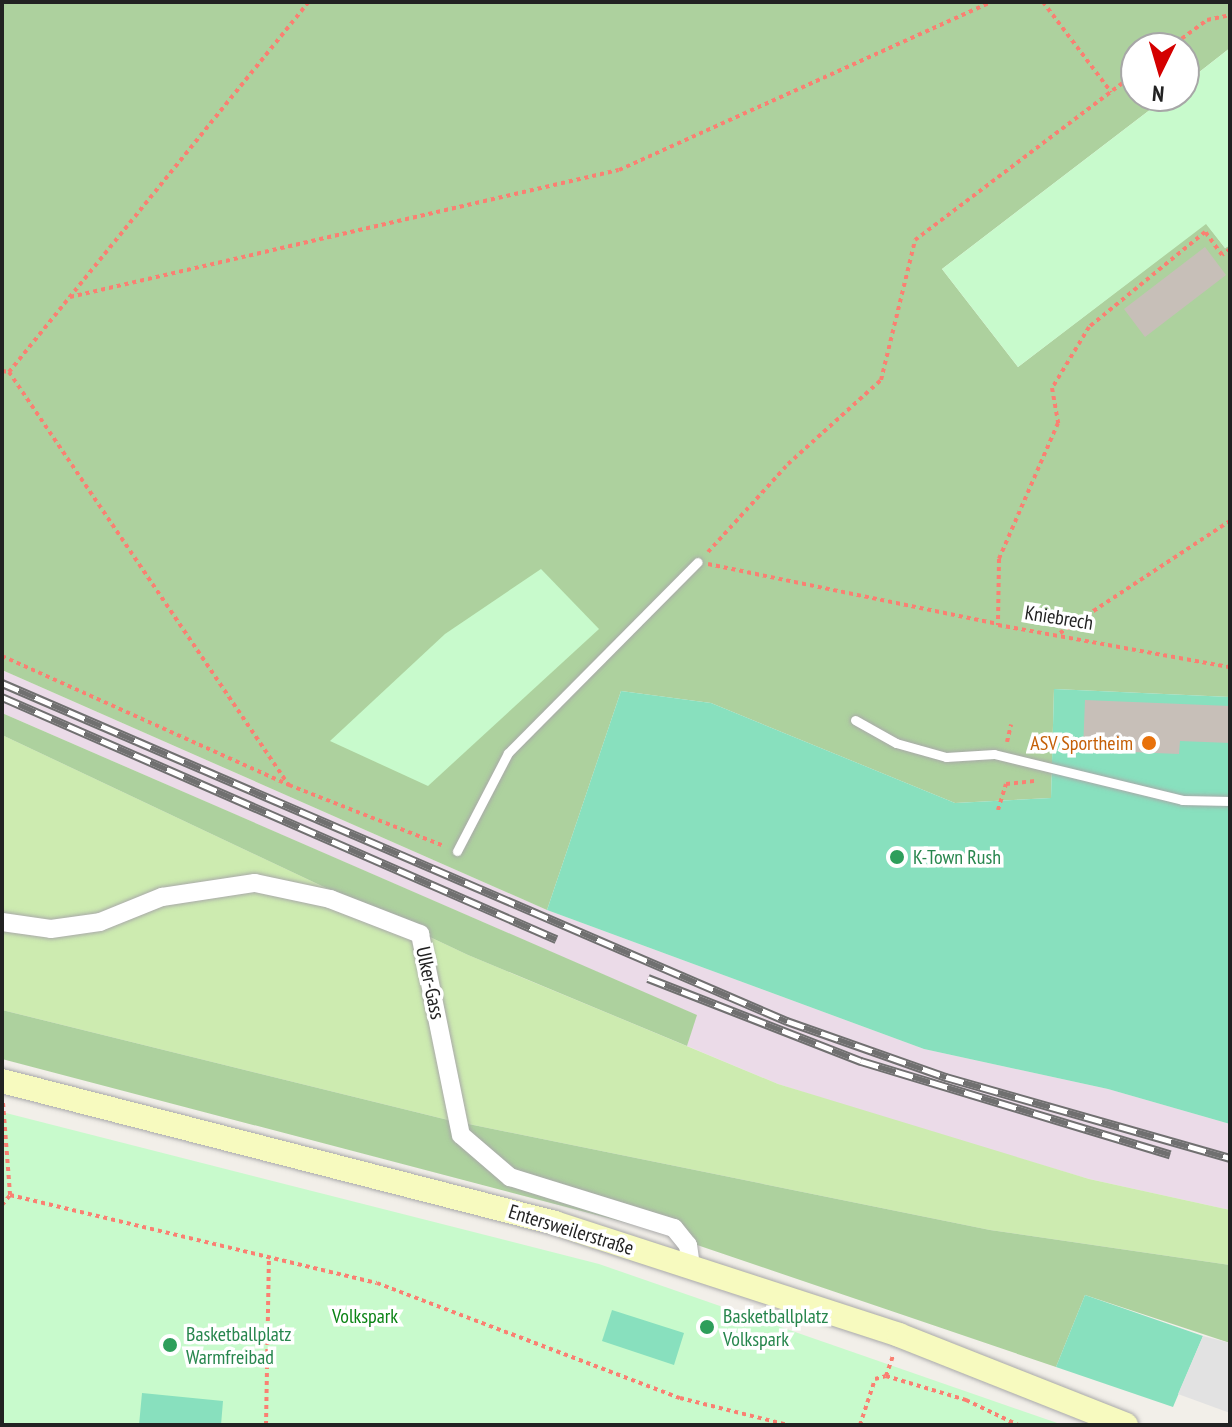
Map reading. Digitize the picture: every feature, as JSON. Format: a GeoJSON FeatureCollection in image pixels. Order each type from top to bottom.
{"type":"FeatureCollection","features":[{"type":"Feature","properties":{"kind":"main road","name":"Entersweilerstraße"},"geometry":{"type":"LineString","coordinates":[[9,1090],[283,1150],[691,1266],[899,1335],[1126,1425]]}},
{"type":"Feature","properties":{"kind":"street","name":"Ulker-Gass"},"geometry":{"type":"LineString","coordinates":[[2,922],[51,929],[100,922],[162,897],[255,883],[330,899],[420,934],[461,1135],[510,1177],[674,1228],[688,1245],[691,1266]]}},
{"type":"Feature","properties":{"kind":"lane"},"geometry":{"type":"LineString","coordinates":[[457,851],[508,753],[698,562]]}},
{"type":"Feature","properties":{"kind":"lane"},"geometry":{"type":"LineString","coordinates":[[855,720],[896,743],[946,757],[1003,756],[1182,800],[1230,801]]}},
{"type":"Feature","properties":{"kind":"path"},"geometry":{"type":"LineString","coordinates":[[9,372],[309,2]]}},
{"type":"Feature","properties":{"kind":"path"},"geometry":{"type":"LineString","coordinates":[[70,297],[619,170],[991,2]]}},
{"type":"Feature","properties":{"kind":"path"},"geometry":{"type":"LineString","coordinates":[[1043,2],[1111,92]]}},
{"type":"Feature","properties":{"kind":"path"},"geometry":{"type":"LineString","coordinates":[[1191,32],[1207,20],[1230,15]]}},
{"type":"Feature","properties":{"kind":"path"},"geometry":{"type":"LineString","coordinates":[[698,562],[788,464],[881,380],[915,240],[1120,85]]}},
{"type":"Feature","properties":{"kind":"path","name":"Kniebrech"},"geometry":{"type":"LineString","coordinates":[[1229,666],[1060,633],[998,625],[999,559],[1058,423],[1052,388],[1089,327],[1205,232],[1222,255],[1230,249]]}},
{"type":"Feature","properties":{"kind":"path"},"geometry":{"type":"LineString","coordinates":[[2,371],[9,372],[289,785]]}},
{"type":"Feature","properties":{"kind":"path"},"geometry":{"type":"LineString","coordinates":[[1060,633],[1230,521]]}},
{"type":"Feature","properties":{"kind":"path"},"geometry":{"type":"LineString","coordinates":[[698,562],[998,625]]}},
{"type":"Feature","properties":{"kind":"path"},"geometry":{"type":"LineString","coordinates":[[2,656],[289,785],[457,851]]}},
{"type":"Feature","properties":{"kind":"path"},"geometry":{"type":"LineString","coordinates":[[1003,756],[1011,724]]}},
{"type":"Feature","properties":{"kind":"path"},"geometry":{"type":"LineString","coordinates":[[998,810],[1006,784],[1056,779],[1067,770]]}},
{"type":"Feature","properties":{"kind":"path"},"geometry":{"type":"LineString","coordinates":[[2,1205],[10,1195],[2,1094],[9,1090]]}},
{"type":"Feature","properties":{"kind":"path"},"geometry":{"type":"LineString","coordinates":[[10,1195],[377,1283],[680,1398],[788,1425]]}},
{"type":"Feature","properties":{"kind":"path"},"geometry":{"type":"LineString","coordinates":[[266,1425],[269,1257]]}},
{"type":"Feature","properties":{"kind":"path"},"geometry":{"type":"LineString","coordinates":[[879,1349],[908,1359]]}},
{"type":"Feature","properties":{"kind":"path"},"geometry":{"type":"LineString","coordinates":[[886,1376],[894,1354]]}},
{"type":"Feature","properties":{"kind":"path"},"geometry":{"type":"LineString","coordinates":[[860,1425],[875,1379],[886,1376],[966,1400],[1018,1425]]}},
{"type":"Feature","properties":{"kind":"shaded area"},"geometry":{"type":"Polygon","coordinates":[[[2,670],[547,910],[924,1049],[1108,1089],[1230,1124],[1230,1210],[1089,1179],[897,1122],[778,1084],[687,1046],[696,1015],[2,713],[2,670]]]}},
{"type":"Feature","properties":{"kind":"shaded area"},"geometry":{"type":"Polygon","coordinates":[[[1203,1336],[1230,1343],[1230,1413],[1178,1394],[1203,1336]]]}},
{"type":"Feature","properties":{"kind":"green space"},"geometry":{"type":"Polygon","coordinates":[[[2,2],[1230,2],[1230,48],[1200,71],[1200,32],[1120,32],[1120,112],[1147,112],[942,269],[1018,367],[1206,223],[1225,248],[1230,245],[1230,697],[1054,689],[1051,798],[955,803],[711,703],[621,691],[547,910],[2,670],[2,2]]]}},
{"type":"Feature","properties":{"kind":"green space"},"geometry":{"type":"Polygon","coordinates":[[[1230,48],[1230,245],[1225,248],[1206,224],[1018,367],[942,269],[1147,112],[1200,112],[1200,71],[1230,48]]]}},
{"type":"Feature","properties":{"kind":"green space"},"geometry":{"type":"Polygon","coordinates":[[[541,569],[599,629],[428,786],[330,741],[445,634],[541,569]]]}},
{"type":"Feature","properties":{"kind":"green space","name":"K-Town Rush"},"geometry":{"type":"Polygon","coordinates":[[[1054,689],[1230,697],[1230,1124],[1108,1089],[924,1049],[547,910],[621,691],[711,703],[955,803],[1051,798],[1054,689]]]}},
{"type":"Feature","properties":{"kind":"green space"},"geometry":{"type":"Polygon","coordinates":[[[2,713],[697,1015],[687,1046],[468,955],[2,735],[2,713]]]}},
{"type":"Feature","properties":{"kind":"green space"},"geometry":{"type":"Polygon","coordinates":[[[2,735],[468,955],[778,1084],[1089,1179],[1230,1210],[1230,1265],[990,1230],[444,1119],[2,1010],[2,735]]]}},
{"type":"Feature","properties":{"kind":"green space"},"geometry":{"type":"Polygon","coordinates":[[[2,1010],[444,1119],[990,1230],[1230,1265],[1230,1343],[1085,1295],[1056,1367],[650,1229],[2,1059],[2,1010]]]}},
{"type":"Feature","properties":{"kind":"green space","name":"Volkspark"},"geometry":{"type":"Polygon","coordinates":[[[2,1112],[599,1264],[1063,1425],[2,1425],[2,1112]]]}},
{"type":"Feature","properties":{"kind":"green space"},"geometry":{"type":"Polygon","coordinates":[[[1085,1295],[1203,1336],[1173,1407],[1056,1367],[1085,1295]]]}},
{"type":"Feature","properties":{"kind":"green space"},"geometry":{"type":"Polygon","coordinates":[[[612,1310],[684,1333],[674,1365],[602,1341],[612,1310]]]}},
{"type":"Feature","properties":{"kind":"green space"},"geometry":{"type":"Polygon","coordinates":[[[142,1393],[223,1401],[221,1425],[139,1425],[142,1393]]]}},
{"type":"Feature","properties":{"kind":"building"},"geometry":{"type":"Polygon","coordinates":[[[1205,247],[1226,275],[1145,337],[1124,309],[1205,247]]]}},
{"type":"Feature","properties":{"kind":"building"},"geometry":{"type":"Polygon","coordinates":[[[1085,700],[1230,706],[1230,743],[1180,741],[1179,754],[1083,750],[1085,700]]]}},
{"type":"Feature","properties":{"kind":"railway"},"geometry":{"type":"LineString","coordinates":[[2,683],[787,1021],[946,1077],[1230,1158]]}},
{"type":"Feature","properties":{"kind":"railway"},"geometry":{"type":"LineString","coordinates":[[2,697],[556,939]]}},
{"type":"Feature","properties":{"kind":"railway"},"geometry":{"type":"LineString","coordinates":[[648,978],[861,1061],[1170,1154]]}},
{"type":"Feature","properties":{"kind":"place","name":"ASV Sportheim"},"geometry":{"type":"Point","coordinates":[1149,743]}},
{"type":"Feature","properties":{"kind":"place","name":"K-Town Rush"},"geometry":{"type":"Point","coordinates":[897,857]}},
{"type":"Feature","properties":{"kind":"place","name":"Basketballplatz Volkspark"},"geometry":{"type":"Point","coordinates":[707,1327]}},
{"type":"Feature","properties":{"kind":"place","name":"Basketballplatz Warmfreibad"},"geometry":{"type":"Point","coordinates":[170,1345]}}]}
